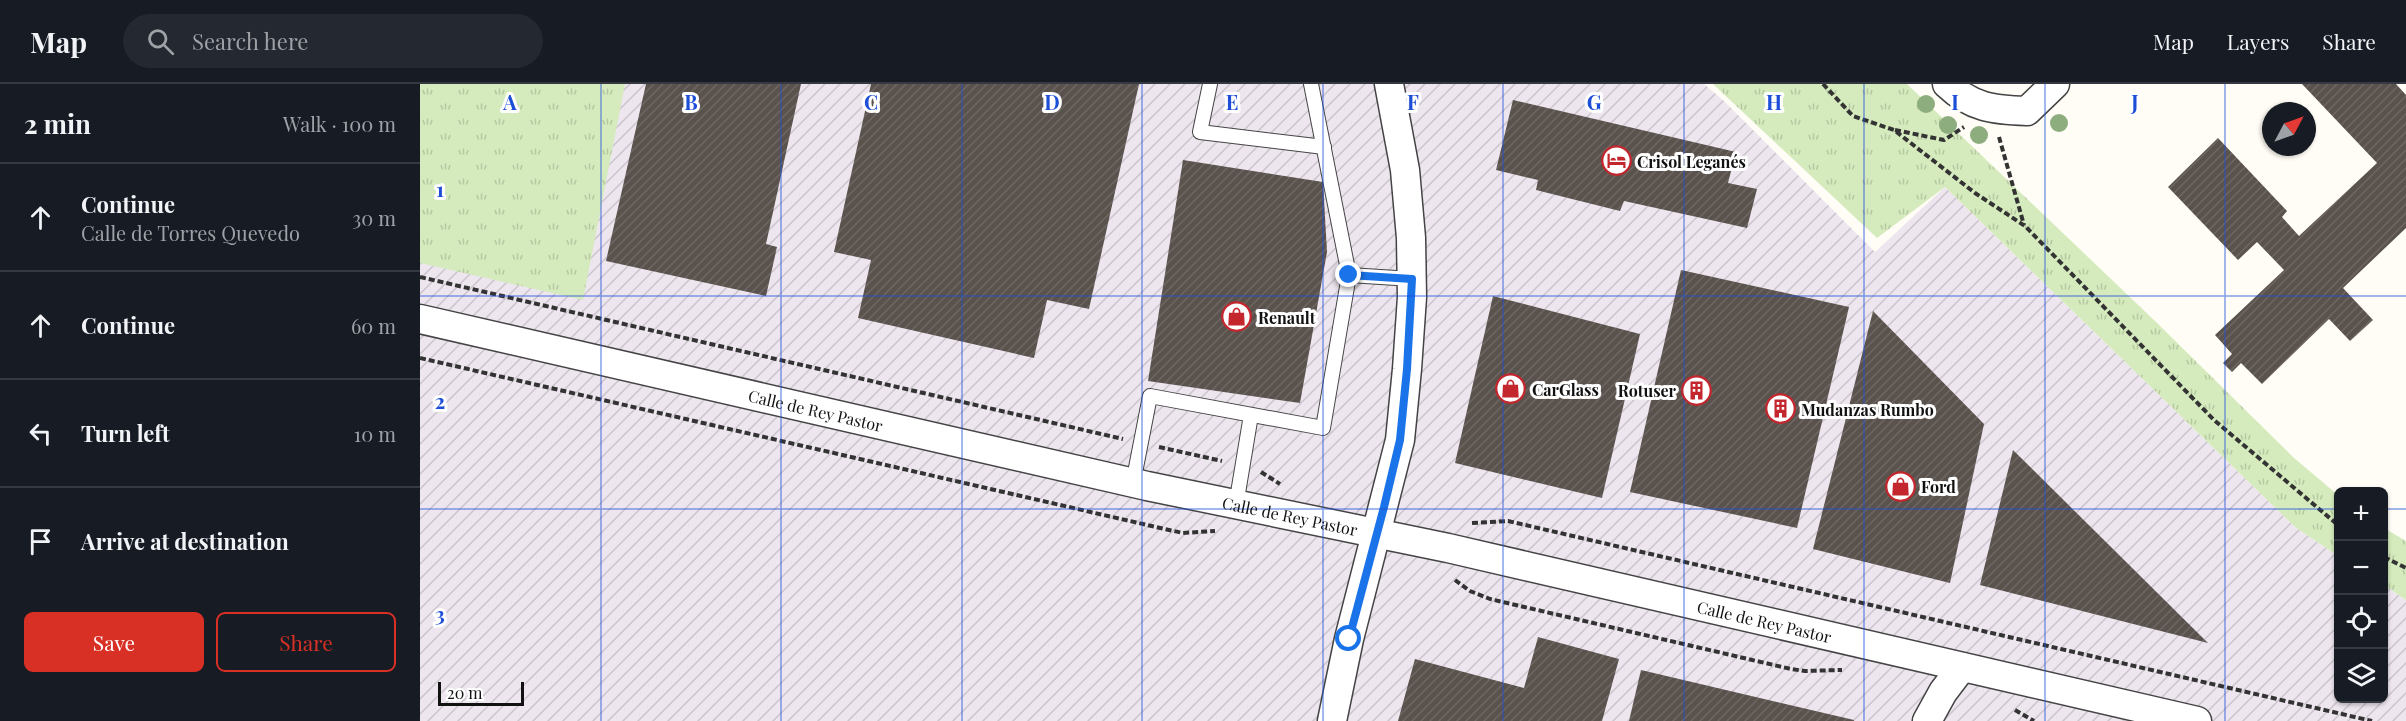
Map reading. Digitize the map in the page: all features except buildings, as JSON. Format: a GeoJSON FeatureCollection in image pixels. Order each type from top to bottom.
{"type":"FeatureCollection","features":[{"type":"Feature","properties":{"kind":"street"},"geometry":{"type":"LineString","coordinates":[[1332,721],[1349,639],[1400,440],[1407,369],[1412,279],[1411,238],[1405,170],[1389,84]]}},
{"type":"Feature","properties":{"kind":"street"},"geometry":{"type":"LineString","coordinates":[[1947,84],[1960,96],[1992,110],[2027,111],[2055,84]]}},
{"type":"Feature","properties":{"kind":"street","name":"Calle de Rey Pastor"},"geometry":{"type":"LineString","coordinates":[[420,320],[1236,506],[1460,551],[2197,721]]}},
{"type":"Feature","properties":{"kind":"street"},"geometry":{"type":"LineString","coordinates":[[1927,721],[1943,692],[1962,667]]}},
{"type":"Feature","properties":{"kind":"lane"},"geometry":{"type":"LineString","coordinates":[[1210,84],[1200,132],[1324,147]]}},
{"type":"Feature","properties":{"kind":"lane"},"geometry":{"type":"LineString","coordinates":[[1133,483],[1150,396],[1323,428],[1349,275],[1311,84]]}},
{"type":"Feature","properties":{"kind":"lane"},"geometry":{"type":"LineString","coordinates":[[1349,275],[1412,279]]}},
{"type":"Feature","properties":{"kind":"lane"},"geometry":{"type":"LineString","coordinates":[[1236,506],[1251,415]]}},
{"type":"Feature","properties":{"kind":"path"},"geometry":{"type":"LineString","coordinates":[[1823,84],[1853,116],[1894,130],[1944,140],[1992,110],[2025,226]]}},
{"type":"Feature","properties":{"kind":"path"},"geometry":{"type":"LineString","coordinates":[[1894,130],[2025,226],[2214,420],[2334,522]]}},
{"type":"Feature","properties":{"kind":"path"},"geometry":{"type":"LineString","coordinates":[[420,358],[1168,530],[1183,533],[1221,531]]}},
{"type":"Feature","properties":{"kind":"path"},"geometry":{"type":"LineString","coordinates":[[2388,559],[2406,568]]}},
{"type":"Feature","properties":{"kind":"path"},"geometry":{"type":"LineString","coordinates":[[1450,578],[1470,591],[1490,599],[1791,669],[1851,670]]}},
{"type":"Feature","properties":{"kind":"path"},"geometry":{"type":"LineString","coordinates":[[2008,706],[2034,721]]}},
{"type":"Feature","properties":{"kind":"shaded area"},"geometry":{"type":"Polygon","coordinates":[[[420,84],[1704,84],[1724,101],[1875,252],[1945,187],[2295,527],[2334,553],[2334,703],[2388,703],[2388,588],[2406,600],[2406,721],[420,721],[420,84]]]}},
{"type":"Feature","properties":{"kind":"green space"},"geometry":{"type":"Polygon","coordinates":[[[420,84],[625,84],[583,300],[420,263],[420,84]]]}},
{"type":"Feature","properties":{"kind":"green space"},"geometry":{"type":"Polygon","coordinates":[[[1713,84],[1907,84],[2156,322],[2294,458],[2334,492],[2334,553],[2295,527],[1945,187],[1877,238],[1713,84]]]}},
{"type":"Feature","properties":{"kind":"green space"},"geometry":{"type":"Polygon","coordinates":[[[2388,530],[2406,541],[2406,600],[2388,588],[2388,530]]]}},
{"type":"Feature","properties":{"kind":"place","name":"Crisol Leganés"},"geometry":{"type":"Point","coordinates":[1616,161]}},
{"type":"Feature","properties":{"kind":"place","name":"Renault"},"geometry":{"type":"Point","coordinates":[1237,317]}},
{"type":"Feature","properties":{"kind":"place","name":"CarGlass"},"geometry":{"type":"Point","coordinates":[1511,389]}},
{"type":"Feature","properties":{"kind":"place","name":"Rotuser"},"geometry":{"type":"Point","coordinates":[1697,390]}},
{"type":"Feature","properties":{"kind":"place","name":"Mudanzas Rumbo"},"geometry":{"type":"Point","coordinates":[1780,409]}},
{"type":"Feature","properties":{"kind":"place","name":"Ford"},"geometry":{"type":"Point","coordinates":[1900,486]}},
{"type":"Feature","properties":{"kind":"route"},"geometry":{"type":"LineString","coordinates":[[1349,275],[1412,279],[1412,297],[1400,440],[1349,639]]}}]}
